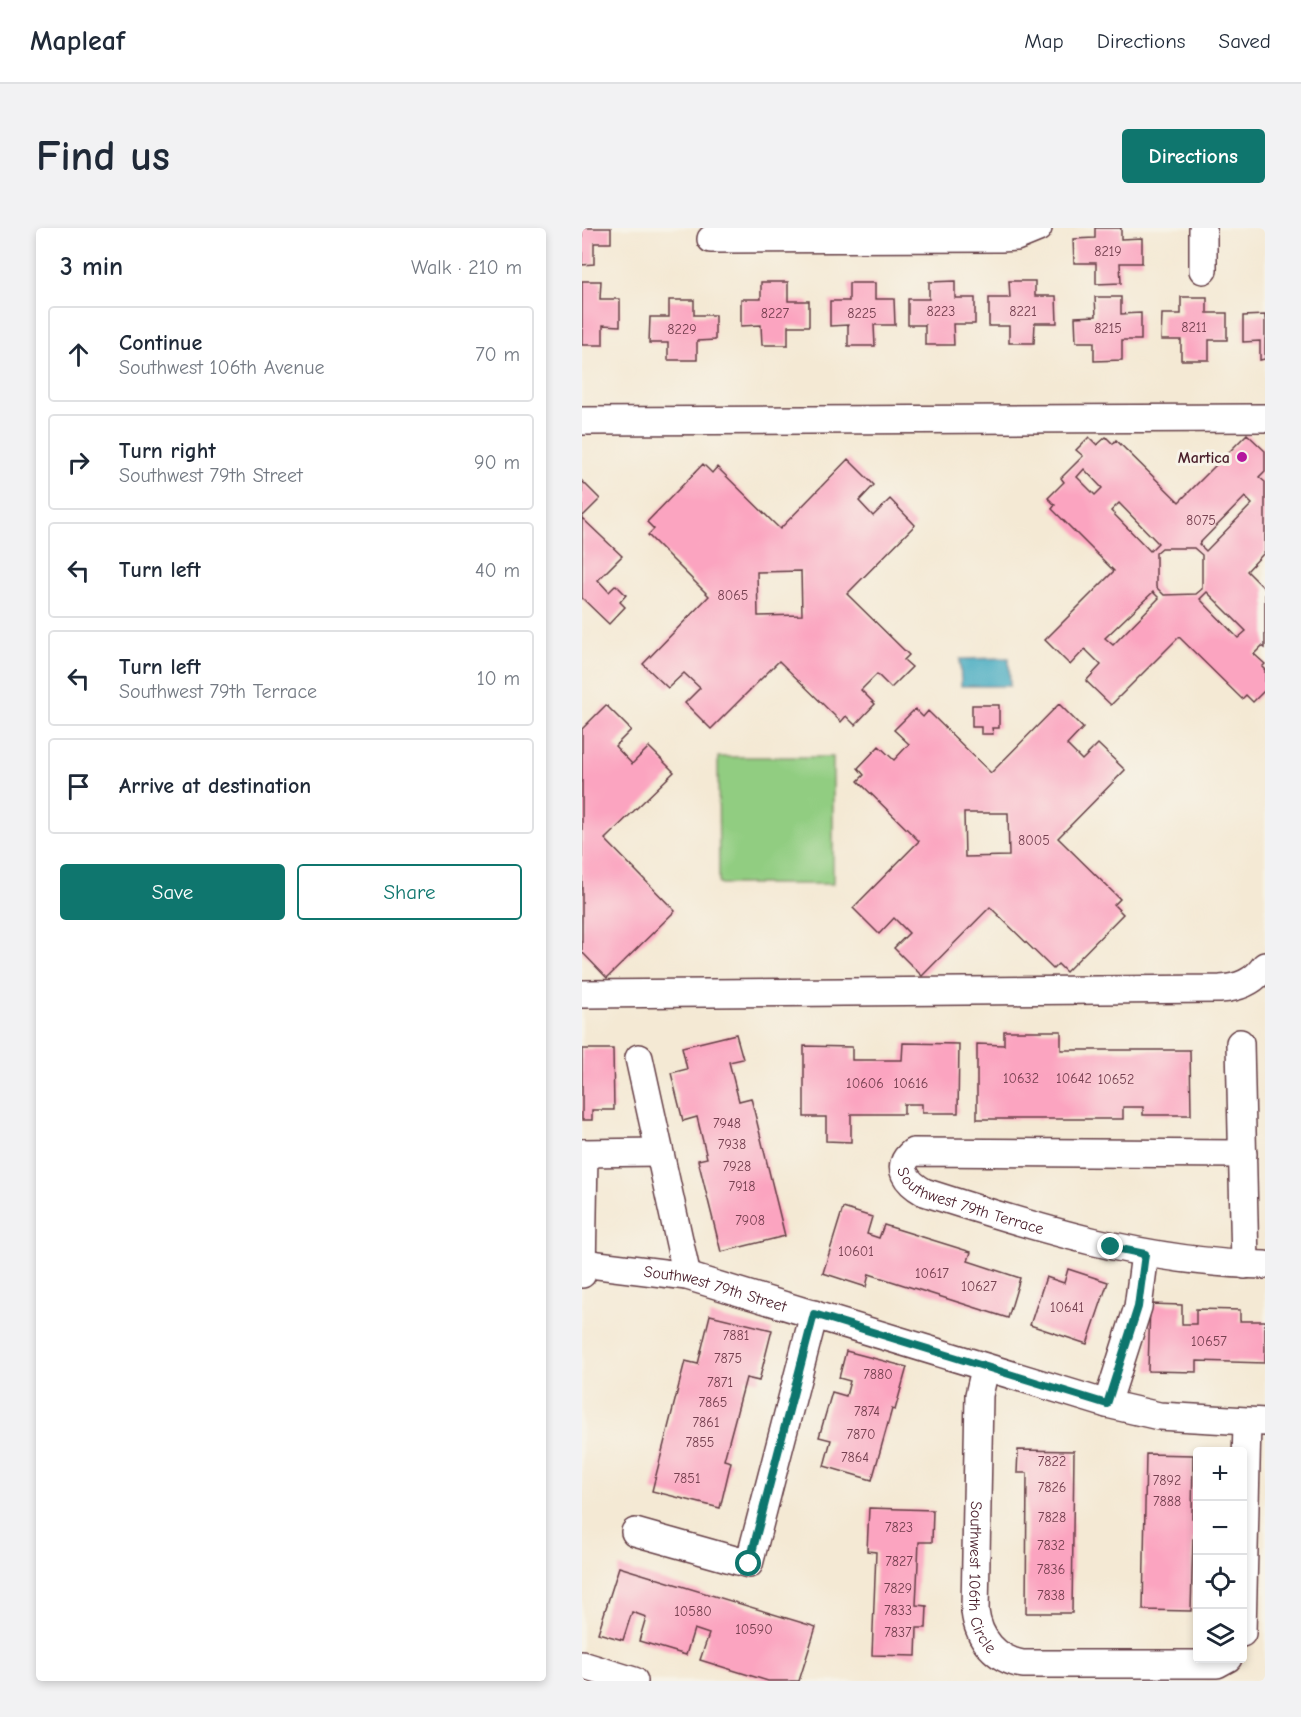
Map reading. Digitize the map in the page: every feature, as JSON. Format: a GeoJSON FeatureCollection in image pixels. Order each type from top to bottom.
{"type":"FeatureCollection","features":[{"type":"Feature","properties":{"kind":"street"},"geometry":{"type":"LineString","coordinates":[[711,239],[870,232],[1001,238],[1023,235],[1038,228]]}},
{"type":"Feature","properties":{"kind":"street"},"geometry":{"type":"LineString","coordinates":[[1203,228],[1203,270]]}},
{"type":"Feature","properties":{"kind":"street"},"geometry":{"type":"LineString","coordinates":[[582,421],[1265,418]]}},
{"type":"Feature","properties":{"kind":"street"},"geometry":{"type":"LineString","coordinates":[[582,994],[1220,989],[1239,987],[1251,981],[1265,966]]}},
{"type":"Feature","properties":{"kind":"street","name":"Southwest 79th Terrace"},"geometry":{"type":"LineString","coordinates":[[1240,1043],[1244,1154],[1255,1265],[1145,1254],[1052,1231],[924,1192],[911,1185],[905,1176],[903,1165],[906,1157],[913,1152],[1244,1154]]}},
{"type":"Feature","properties":{"kind":"street"},"geometry":{"type":"LineString","coordinates":[[639,1058],[687,1276]]}},
{"type":"Feature","properties":{"kind":"street"},"geometry":{"type":"LineString","coordinates":[[582,1274],[583,1153],[659,1152]]}},
{"type":"Feature","properties":{"kind":"street"},"geometry":{"type":"LineString","coordinates":[[1107,1404],[1138,1307],[1145,1254]]}},
{"type":"Feature","properties":{"kind":"street","name":"Southwest 79th Street"},"geometry":{"type":"LineString","coordinates":[[582,1263],[687,1276],[985,1369],[1107,1404],[1159,1416],[1256,1422]]}},
{"type":"Feature","properties":{"kind":"street"},"geometry":{"type":"LineString","coordinates":[[635,1532],[749,1564],[814,1314]]}},
{"type":"Feature","properties":{"kind":"street","name":"Southwest 106th Circle"},"geometry":{"type":"LineString","coordinates":[[985,1369],[979,1395],[975,1611],[980,1629],[991,1648],[1010,1662],[1023,1664],[1219,1663]]}},
{"type":"Feature","properties":{"kind":"street"},"geometry":{"type":"LineString","coordinates":[[1244,1609],[1256,1422]]}},
{"type":"Feature","properties":{"kind":"street"},"geometry":{"type":"LineString","coordinates":[[582,1665],[634,1681]]}},
{"type":"Feature","properties":{"kind":"green space"},"geometry":{"type":"Polygon","coordinates":[[[718,757],[833,757],[833,884],[719,884],[718,757]]]}},
{"type":"Feature","properties":{"kind":"water"},"geometry":{"type":"Polygon","coordinates":[[[1009,658],[1010,686],[961,686],[960,659],[1009,658]]]}},
{"type":"Feature","properties":{"kind":"building"},"geometry":{"type":"Polygon","coordinates":[[[582,228],[611,228],[611,243],[594,243],[594,264],[582,265],[582,228]]]}},
{"type":"Feature","properties":{"kind":"building"},"geometry":{"type":"Polygon","coordinates":[[[1095,228],[1121,228],[1121,239],[1142,238],[1142,263],[1120,263],[1121,283],[1096,284],[1096,263],[1074,263],[1073,239],[1095,238],[1095,228]]]}},
{"type":"Feature","properties":{"kind":"building"},"geometry":{"type":"Polygon","coordinates":[[[582,281],[601,281],[600,299],[620,299],[620,326],[603,325],[603,345],[582,345],[582,281]]]}},
{"type":"Feature","properties":{"kind":"building"},"geometry":{"type":"Polygon","coordinates":[[[955,281],[955,298],[975,298],[975,324],[953,324],[954,345],[925,345],[925,325],[908,325],[908,299],[929,299],[929,282],[955,281]]]}},
{"type":"Feature","properties":{"kind":"building"},"geometry":{"type":"Polygon","coordinates":[[[1009,281],[1035,281],[1035,296],[1056,296],[1057,323],[1035,323],[1034,343],[1009,343],[1009,326],[989,326],[989,298],[1010,298],[1009,281]]]}},
{"type":"Feature","properties":{"kind":"building"},"geometry":{"type":"Polygon","coordinates":[[[761,282],[788,282],[788,301],[809,301],[809,326],[788,326],[788,345],[762,345],[761,325],[741,326],[741,299],[761,299],[761,282]]]}},
{"type":"Feature","properties":{"kind":"building"},"geometry":{"type":"Polygon","coordinates":[[[849,283],[875,283],[875,299],[894,299],[895,325],[874,325],[875,346],[848,346],[848,325],[830,326],[830,301],[849,301],[849,283]]]}},
{"type":"Feature","properties":{"kind":"building"},"geometry":{"type":"Polygon","coordinates":[[[1095,297],[1121,297],[1121,314],[1141,313],[1141,340],[1122,340],[1122,360],[1094,361],[1094,342],[1076,342],[1075,317],[1096,316],[1095,297]]]}},
{"type":"Feature","properties":{"kind":"building"},"geometry":{"type":"Polygon","coordinates":[[[1181,297],[1207,297],[1207,313],[1227,313],[1227,340],[1209,340],[1209,360],[1181,360],[1181,340],[1161,340],[1162,314],[1181,314],[1181,297]]]}},
{"type":"Feature","properties":{"kind":"building"},"geometry":{"type":"Polygon","coordinates":[[[669,300],[694,300],[694,315],[715,315],[715,340],[697,341],[697,360],[668,360],[668,343],[649,343],[650,317],[669,317],[669,300]]]}},
{"type":"Feature","properties":{"kind":"building"},"geometry":{"type":"Polygon","coordinates":[[[1265,315],[1265,359],[1260,360],[1260,341],[1243,342],[1243,316],[1265,315]]]}},
{"type":"Feature","properties":{"kind":"building"},"geometry":{"type":"Polygon","coordinates":[[[1247,434],[1265,451],[1265,471],[1259,477],[1265,482],[1265,552],[1247,571],[1265,589],[1265,648],[1262,646],[1254,654],[1265,664],[1262,667],[1265,670],[1265,690],[1253,702],[1246,695],[1242,699],[1179,637],[1111,705],[1086,681],[1101,665],[1085,649],[1070,665],[1045,640],[1114,571],[1052,509],[1055,505],[1048,498],[1064,482],[1061,478],[1083,456],[1076,450],[1089,437],[1097,445],[1106,437],[1113,444],[1116,440],[1179,502],[1247,434]],[[1084,469],[1077,477],[1095,495],[1102,488],[1084,469]],[[1245,497],[1199,544],[1206,551],[1252,504],[1245,497]],[[1119,503],[1111,511],[1150,551],[1158,543],[1119,503]],[[1162,548],[1156,553],[1156,587],[1164,595],[1196,594],[1202,589],[1202,555],[1194,548],[1162,548]],[[1153,592],[1105,638],[1113,645],[1159,598],[1153,592]],[[1207,592],[1200,599],[1238,638],[1246,631],[1207,592]]]}},
{"type":"Feature","properties":{"kind":"building"},"geometry":{"type":"Polygon","coordinates":[[[848,459],[874,485],[859,501],[873,516],[890,499],[915,525],[847,594],[909,655],[904,660],[912,667],[891,688],[877,674],[861,690],[875,704],[855,725],[846,716],[841,722],[779,661],[711,729],[685,703],[700,688],[684,673],[668,688],[643,664],[709,596],[648,535],[654,529],[647,522],[703,464],[712,473],[717,467],[780,529],[848,459]],[[801,571],[757,572],[758,616],[802,615],[801,571]]]}},
{"type":"Feature","properties":{"kind":"building"},"geometry":{"type":"Polygon","coordinates":[[[582,481],[600,499],[582,517],[582,481]]]}},
{"type":"Feature","properties":{"kind":"building"},"geometry":{"type":"Polygon","coordinates":[[[582,518],[622,556],[598,580],[609,592],[616,585],[626,595],[620,602],[625,607],[609,624],[582,598],[582,518]]]}},
{"type":"Feature","properties":{"kind":"building"},"geometry":{"type":"Polygon","coordinates":[[[1059,704],[1083,728],[1067,745],[1082,760],[1098,744],[1125,770],[1058,838],[1120,899],[1114,905],[1123,914],[1066,972],[1058,964],[1053,969],[990,907],[922,976],[894,948],[909,933],[894,918],[879,934],[853,908],[919,841],[858,781],[864,775],[858,768],[879,746],[894,760],[909,744],[894,730],[915,709],[923,717],[928,711],[991,773],[1059,704]],[[964,813],[965,857],[1009,856],[1008,813],[964,813]]]}},
{"type":"Feature","properties":{"kind":"building"},"geometry":{"type":"Polygon","coordinates":[[[606,705],[631,730],[615,746],[632,764],[649,747],[674,772],[605,839],[675,911],[607,978],[582,952],[582,729],[606,705]]]}},
{"type":"Feature","properties":{"kind":"building"},"geometry":{"type":"Polygon","coordinates":[[[972,705],[999,705],[999,728],[992,728],[993,734],[981,734],[981,727],[972,727],[972,705]]]}},
{"type":"Feature","properties":{"kind":"building"},"geometry":{"type":"Polygon","coordinates":[[[1004,1031],[1061,1031],[1061,1050],[1190,1050],[1191,1115],[1143,1115],[1143,1107],[1123,1107],[1123,1119],[977,1119],[977,1044],[1004,1045],[1004,1031]]]}},
{"type":"Feature","properties":{"kind":"building"},"geometry":{"type":"Polygon","coordinates":[[[736,1034],[743,1059],[729,1062],[739,1101],[751,1098],[785,1236],[721,1252],[698,1160],[707,1158],[697,1117],[683,1121],[671,1073],[687,1069],[682,1047],[736,1034]]]}},
{"type":"Feature","properties":{"kind":"building"},"geometry":{"type":"Polygon","coordinates":[[[903,1043],[959,1044],[958,1113],[922,1113],[922,1104],[904,1104],[904,1114],[851,1114],[851,1142],[826,1141],[826,1117],[804,1117],[804,1046],[852,1047],[852,1060],[902,1060],[903,1043]]]}},
{"type":"Feature","properties":{"kind":"building"},"geometry":{"type":"Polygon","coordinates":[[[582,1049],[613,1049],[614,1110],[592,1110],[592,1120],[582,1120],[582,1049]]]}},
{"type":"Feature","properties":{"kind":"building"},"geometry":{"type":"Polygon","coordinates":[[[843,1208],[872,1217],[867,1234],[879,1238],[884,1225],[971,1252],[968,1261],[1020,1278],[1008,1318],[869,1274],[866,1287],[823,1273],[843,1208]]]}},
{"type":"Feature","properties":{"kind":"building"},"geometry":{"type":"Polygon","coordinates":[[[1068,1269],[1108,1282],[1087,1344],[1030,1325],[1046,1277],[1064,1283],[1068,1269]]]}},
{"type":"Feature","properties":{"kind":"building"},"geometry":{"type":"Polygon","coordinates":[[[1150,1304],[1182,1305],[1182,1324],[1196,1324],[1196,1309],[1240,1310],[1240,1321],[1265,1321],[1265,1363],[1197,1361],[1197,1372],[1148,1371],[1150,1304]]]}},
{"type":"Feature","properties":{"kind":"building"},"geometry":{"type":"Polygon","coordinates":[[[710,1315],[772,1330],[759,1381],[746,1378],[724,1460],[731,1462],[720,1508],[652,1491],[685,1361],[698,1364],[710,1315]]]}},
{"type":"Feature","properties":{"kind":"building"},"geometry":{"type":"Polygon","coordinates":[[[846,1351],[907,1367],[895,1410],[892,1409],[872,1480],[824,1466],[831,1440],[819,1437],[832,1392],[846,1396],[850,1381],[839,1378],[846,1351]]]}},
{"type":"Feature","properties":{"kind":"building"},"geometry":{"type":"Polygon","coordinates":[[[1018,1450],[1074,1451],[1072,1613],[1026,1613],[1027,1473],[1017,1473],[1018,1450]]]}},
{"type":"Feature","properties":{"kind":"building"},"geometry":{"type":"Polygon","coordinates":[[[1146,1454],[1193,1455],[1191,1611],[1143,1610],[1146,1454]]]}},
{"type":"Feature","properties":{"kind":"building"},"geometry":{"type":"Polygon","coordinates":[[[869,1508],[933,1510],[932,1542],[919,1542],[916,1605],[927,1606],[926,1628],[917,1628],[916,1656],[872,1655],[876,1552],[867,1551],[869,1508]]]}},
{"type":"Feature","properties":{"kind":"building"},"geometry":{"type":"Polygon","coordinates":[[[619,1567],[816,1627],[799,1681],[768,1681],[700,1660],[709,1634],[694,1629],[686,1655],[639,1641],[646,1617],[632,1612],[623,1640],[598,1633],[619,1567]]]}},
{"type":"Feature","properties":{"kind":"place","name":"Martica"},"geometry":{"type":"Point","coordinates":[1242,457]}},
{"type":"Feature","properties":{"kind":"route"},"geometry":{"type":"LineString","coordinates":[[749,1564],[814,1314],[985,1369],[1107,1404],[1138,1307],[1145,1254],[1111,1247]]}}]}
